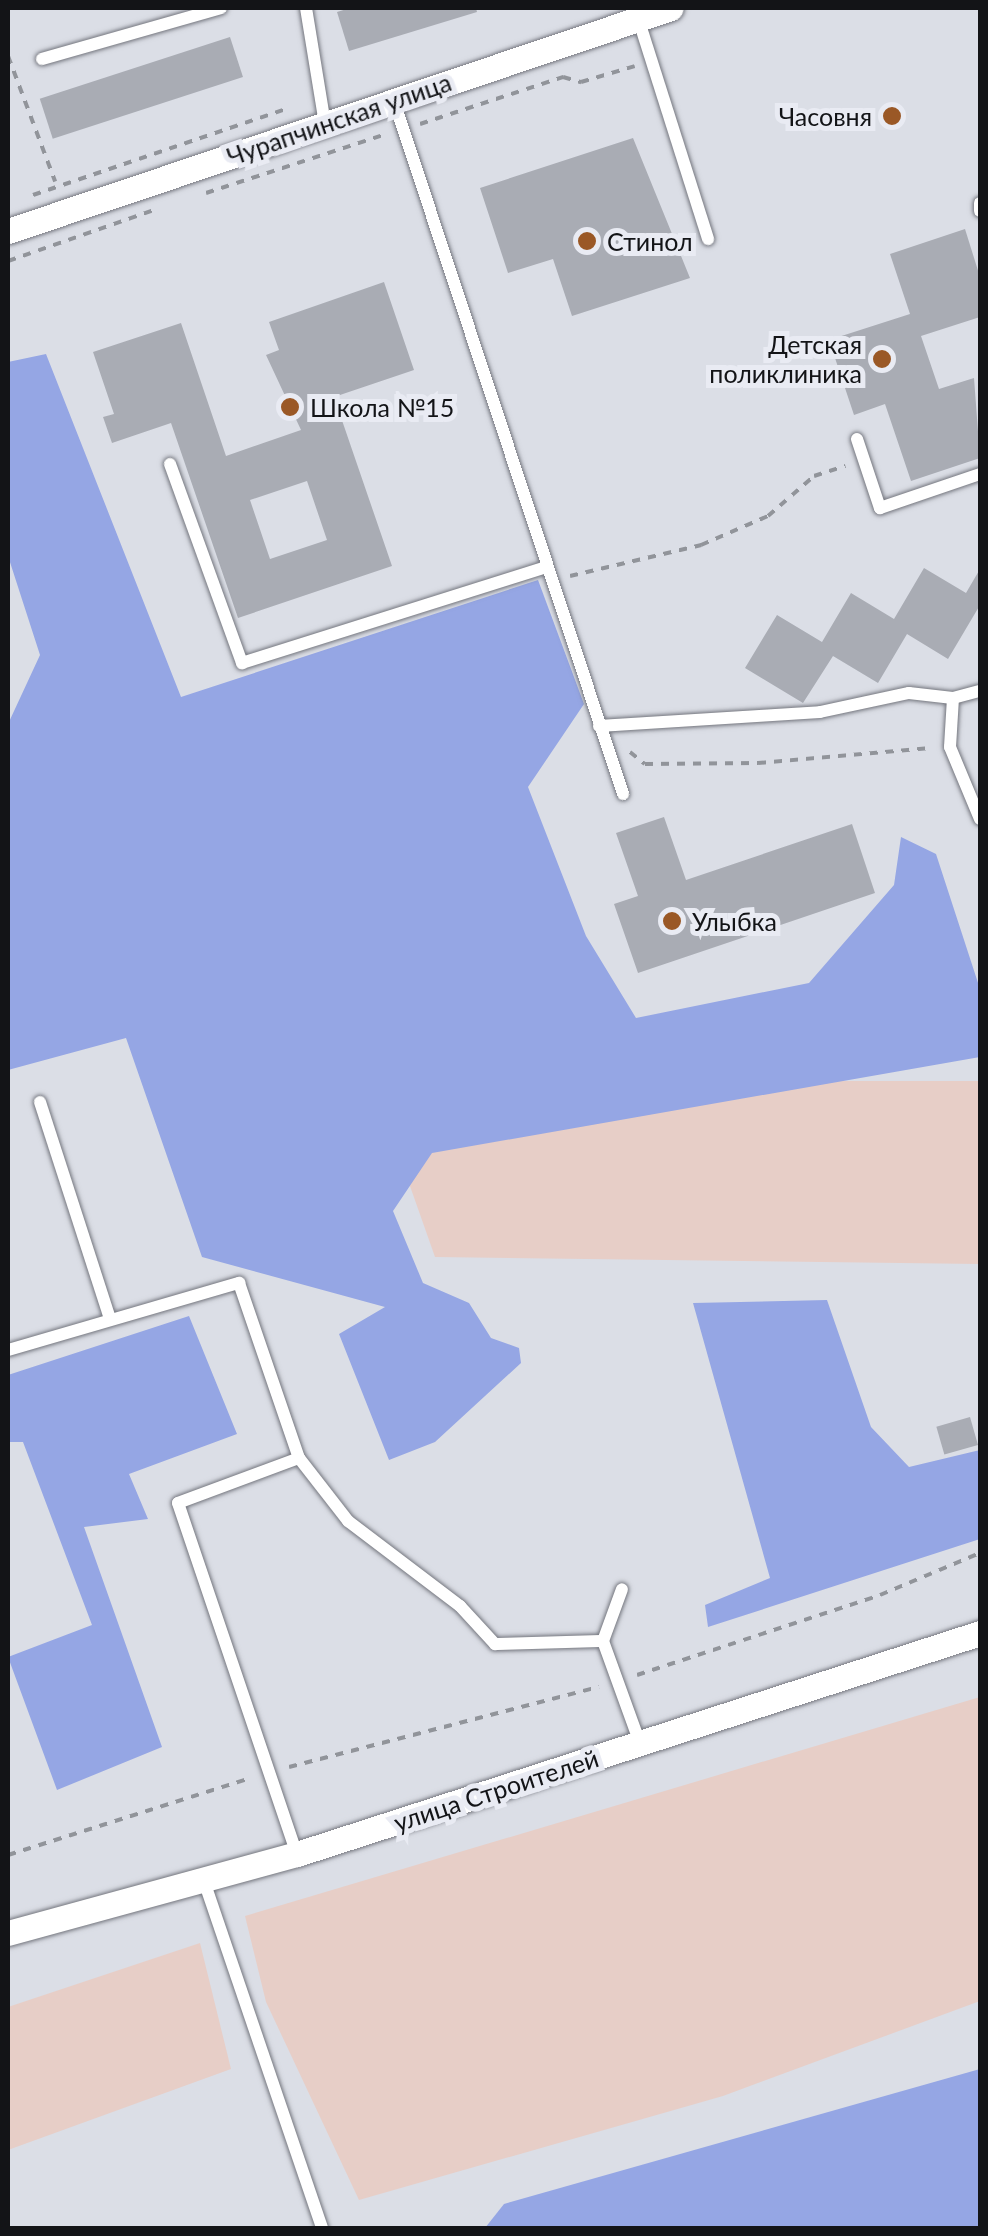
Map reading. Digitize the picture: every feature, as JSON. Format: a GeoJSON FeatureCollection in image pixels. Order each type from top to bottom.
{"type":"FeatureCollection","features":[{"type":"Feature","properties":{"kind":"street","name":"Чурапчинская улица"},"geometry":{"type":"LineString","coordinates":[[8,232],[671,8]]}},
{"type":"Feature","properties":{"kind":"street","name":"улица Строителей"},"geometry":{"type":"LineString","coordinates":[[8,1933],[297,1854],[980,1633]]}},
{"type":"Feature","properties":{"kind":"lane"},"geometry":{"type":"LineString","coordinates":[[42,59],[221,8]]}},
{"type":"Feature","properties":{"kind":"lane"},"geometry":{"type":"LineString","coordinates":[[306,8],[325,124]]}},
{"type":"Feature","properties":{"kind":"lane"},"geometry":{"type":"LineString","coordinates":[[638,18],[708,240]]}},
{"type":"Feature","properties":{"kind":"lane"},"geometry":{"type":"LineString","coordinates":[[394,101],[624,794]]}},
{"type":"Feature","properties":{"kind":"lane"},"geometry":{"type":"LineString","coordinates":[[980,203],[980,211]]}},
{"type":"Feature","properties":{"kind":"lane"},"geometry":{"type":"LineString","coordinates":[[857,439],[880,508],[980,474]]}},
{"type":"Feature","properties":{"kind":"lane"},"geometry":{"type":"LineString","coordinates":[[170,464],[242,663],[549,574]]}},
{"type":"Feature","properties":{"kind":"lane"},"geometry":{"type":"LineString","coordinates":[[599,726],[820,712],[909,693],[953,698],[980,691]]}},
{"type":"Feature","properties":{"kind":"lane"},"geometry":{"type":"LineString","coordinates":[[953,698],[950,746],[980,819]]}},
{"type":"Feature","properties":{"kind":"lane"},"geometry":{"type":"LineString","coordinates":[[40,1102],[109,1316]]}},
{"type":"Feature","properties":{"kind":"lane"},"geometry":{"type":"LineString","coordinates":[[8,1350],[109,1316],[239,1283],[298,1458],[348,1521],[460,1606],[495,1644],[604,1641]]}},
{"type":"Feature","properties":{"kind":"lane"},"geometry":{"type":"LineString","coordinates":[[297,1854],[178,1504],[298,1458]]}},
{"type":"Feature","properties":{"kind":"lane"},"geometry":{"type":"LineString","coordinates":[[622,1588],[604,1641],[640,1743]]}},
{"type":"Feature","properties":{"kind":"lane"},"geometry":{"type":"LineString","coordinates":[[204,1881],[322,2228]]}},
{"type":"Feature","properties":{"kind":"path"},"geometry":{"type":"LineString","coordinates":[[8,56],[54,181]]}},
{"type":"Feature","properties":{"kind":"path"},"geometry":{"type":"LineString","coordinates":[[198,196],[564,77],[581,82],[652,61]]}},
{"type":"Feature","properties":{"kind":"path"},"geometry":{"type":"LineString","coordinates":[[26,199],[54,181],[321,98]]}},
{"type":"Feature","properties":{"kind":"path"},"geometry":{"type":"LineString","coordinates":[[8,262],[162,208]]}},
{"type":"Feature","properties":{"kind":"path"},"geometry":{"type":"LineString","coordinates":[[549,574],[702,544],[768,516],[814,476],[864,460]]}},
{"type":"Feature","properties":{"kind":"path"},"geometry":{"type":"LineString","coordinates":[[599,726],[645,764],[950,746]]}},
{"type":"Feature","properties":{"kind":"path"},"geometry":{"type":"LineString","coordinates":[[8,1855],[269,1772]]}},
{"type":"Feature","properties":{"kind":"shaded area"},"geometry":{"type":"Polygon","coordinates":[[[46,354],[181,697],[538,580],[584,704],[528,787],[586,936],[636,1018],[809,983],[894,885],[901,837],[936,854],[980,989],[980,1057],[432,1153],[393,1211],[423,1283],[469,1303],[491,1338],[519,1348],[521,1363],[435,1442],[389,1460],[339,1334],[385,1307],[202,1257],[126,1038],[8,1070],[8,724],[40,655],[8,556],[8,362],[46,354]]]}},
{"type":"Feature","properties":{"kind":"shaded area"},"geometry":{"type":"Polygon","coordinates":[[[373,1081],[980,1081],[980,1264],[435,1257],[373,1081]]]}},
{"type":"Feature","properties":{"kind":"shaded area"},"geometry":{"type":"Polygon","coordinates":[[[827,1300],[871,1427],[909,1467],[980,1450],[980,1539],[708,1627],[705,1605],[770,1578],[693,1303],[827,1300]]]}},
{"type":"Feature","properties":{"kind":"shaded area"},"geometry":{"type":"Polygon","coordinates":[[[189,1316],[237,1434],[129,1474],[148,1519],[84,1527],[162,1747],[57,1790],[8,1657],[92,1625],[23,1442],[8,1442],[8,1375],[189,1316]]]}},
{"type":"Feature","properties":{"kind":"shaded area"},"geometry":{"type":"Polygon","coordinates":[[[980,1697],[980,2001],[723,2096],[359,2200],[266,2002],[245,1916],[980,1697]]]}},
{"type":"Feature","properties":{"kind":"shaded area"},"geometry":{"type":"Polygon","coordinates":[[[200,1943],[231,2069],[8,2150],[8,2007],[200,1943]]]}},
{"type":"Feature","properties":{"kind":"shaded area"},"geometry":{"type":"Polygon","coordinates":[[[980,2069],[980,2228],[485,2228],[504,2204],[980,2069]]]}},
{"type":"Feature","properties":{"kind":"building"},"geometry":{"type":"Polygon","coordinates":[[[350,8],[476,8],[477,12],[349,51],[337,12],[350,8]]]}},
{"type":"Feature","properties":{"kind":"building"},"geometry":{"type":"Polygon","coordinates":[[[230,37],[243,77],[53,139],[40,99],[230,37]]]}},
{"type":"Feature","properties":{"kind":"building","name":"Стинол"},"geometry":{"type":"Polygon","coordinates":[[[633,138],[690,278],[572,316],[553,259],[508,273],[480,188],[633,138]]]}},
{"type":"Feature","properties":{"kind":"building","name":"Детская поликлиника"},"geometry":{"type":"Polygon","coordinates":[[[965,229],[980,277],[980,317],[921,336],[939,389],[974,378],[980,458],[911,481],[885,404],[854,415],[829,340],[910,314],[890,254],[965,229]]]}},
{"type":"Feature","properties":{"kind":"building"},"geometry":{"type":"Polygon","coordinates":[[[384,282],[414,370],[334,397],[392,566],[238,618],[171,423],[112,443],[103,417],[114,414],[93,352],[181,323],[226,456],[301,430],[266,355],[279,350],[269,322],[384,282]],[[307,481],[250,500],[270,559],[327,540],[307,481]]]}},
{"type":"Feature","properties":{"kind":"building"},"geometry":{"type":"Polygon","coordinates":[[[924,568],[966,593],[980,569],[980,605],[948,659],[907,634],[878,683],[833,656],[803,703],[745,668],[777,615],[822,642],[851,593],[894,619],[924,568]]]}},
{"type":"Feature","properties":{"kind":"building"},"geometry":{"type":"Polygon","coordinates":[[[664,817],[686,880],[852,824],[875,893],[638,973],[614,904],[638,896],[616,833],[664,817]]]}},
{"type":"Feature","properties":{"kind":"building"},"geometry":{"type":"Polygon","coordinates":[[[970,1417],[978,1445],[944,1455],[936,1427],[970,1417]]]}},
{"type":"Feature","properties":{"kind":"place","name":"Часовня"},"geometry":{"type":"Point","coordinates":[892,116]}},
{"type":"Feature","properties":{"kind":"place","name":"Стинол"},"geometry":{"type":"Point","coordinates":[587,241]}},
{"type":"Feature","properties":{"kind":"place","name":"Детская поликлиника"},"geometry":{"type":"Point","coordinates":[882,359]}},
{"type":"Feature","properties":{"kind":"place","name":"Школа №15"},"geometry":{"type":"Point","coordinates":[290,407]}},
{"type":"Feature","properties":{"kind":"place","name":"Улыбка"},"geometry":{"type":"Point","coordinates":[672,921]}}]}
